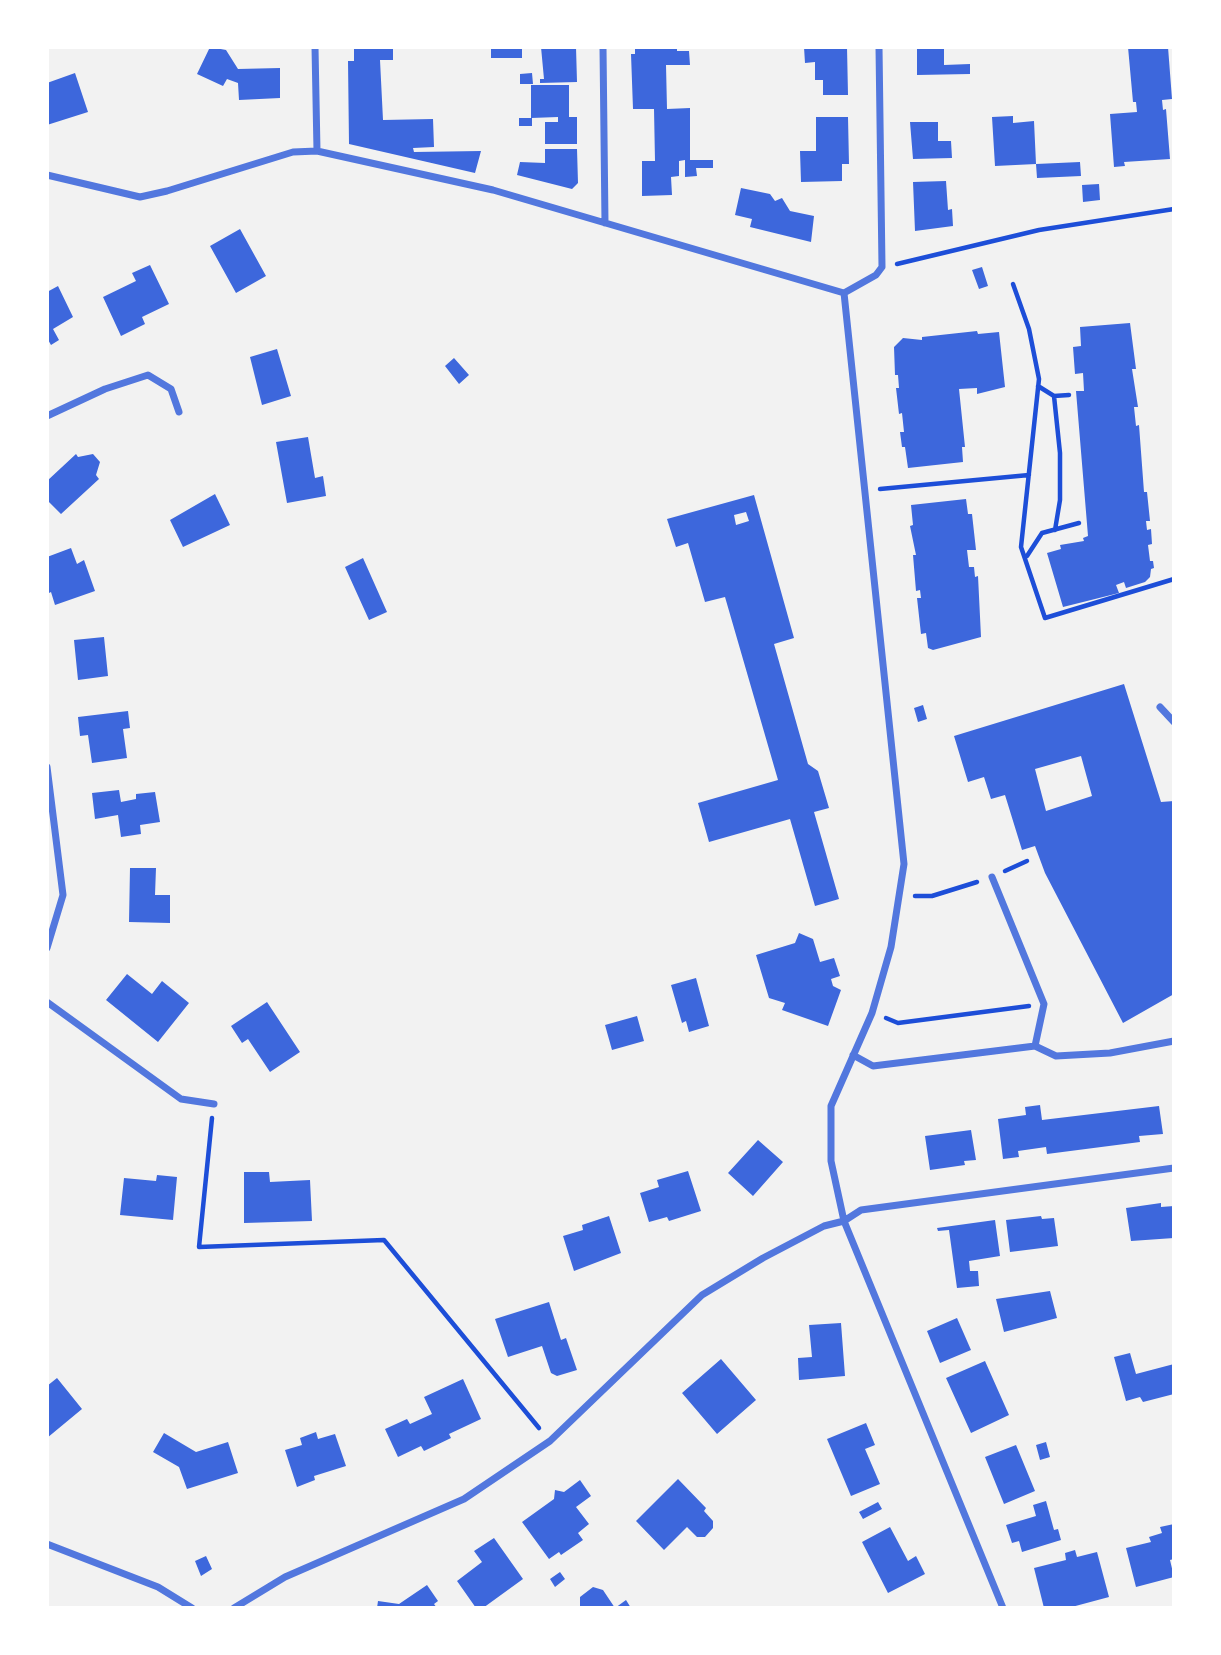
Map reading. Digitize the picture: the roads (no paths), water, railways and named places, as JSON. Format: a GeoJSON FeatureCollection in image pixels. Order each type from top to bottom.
{"type":"FeatureCollection","features":[{"type":"Feature","properties":{"kind":"street"},"geometry":{"type":"LineString","coordinates":[[315,47],[317,151]]}},
{"type":"Feature","properties":{"kind":"street"},"geometry":{"type":"LineString","coordinates":[[603,47],[605,223]]}},
{"type":"Feature","properties":{"kind":"street"},"geometry":{"type":"LineString","coordinates":[[47,175],[140,197],[293,152],[317,151],[493,190],[844,293],[876,275],[882,267],[879,47]]}},
{"type":"Feature","properties":{"kind":"street"},"geometry":{"type":"LineString","coordinates":[[844,293],[904,864],[891,947],[872,1013],[831,1106],[831,1161],[844,1221],[1003,1608]]}},
{"type":"Feature","properties":{"kind":"street"},"geometry":{"type":"LineString","coordinates":[[47,416],[105,389],[148,375],[171,389],[179,412]]}},
{"type":"Feature","properties":{"kind":"street"},"geometry":{"type":"LineString","coordinates":[[1160,707],[1174,722]]}},
{"type":"Feature","properties":{"kind":"street"},"geometry":{"type":"LineString","coordinates":[[47,767],[63,895],[47,948]]}},
{"type":"Feature","properties":{"kind":"street"},"geometry":{"type":"LineString","coordinates":[[992,877],[1044,1004],[1035,1046]]}},
{"type":"Feature","properties":{"kind":"street"},"geometry":{"type":"LineString","coordinates":[[47,1002],[181,1099],[214,1104]]}},
{"type":"Feature","properties":{"kind":"street"},"geometry":{"type":"LineString","coordinates":[[853,1055],[873,1066],[1035,1046],[1056,1056],[1110,1053],[1174,1041]]}},
{"type":"Feature","properties":{"kind":"street"},"geometry":{"type":"LineString","coordinates":[[234,1608],[285,1577],[464,1500],[550,1441],[702,1295],[763,1258],[824,1227],[844,1221],[861,1210],[1174,1168]]}},
{"type":"Feature","properties":{"kind":"street"},"geometry":{"type":"LineString","coordinates":[[47,1544],[158,1587],[192,1608]]}}]}
